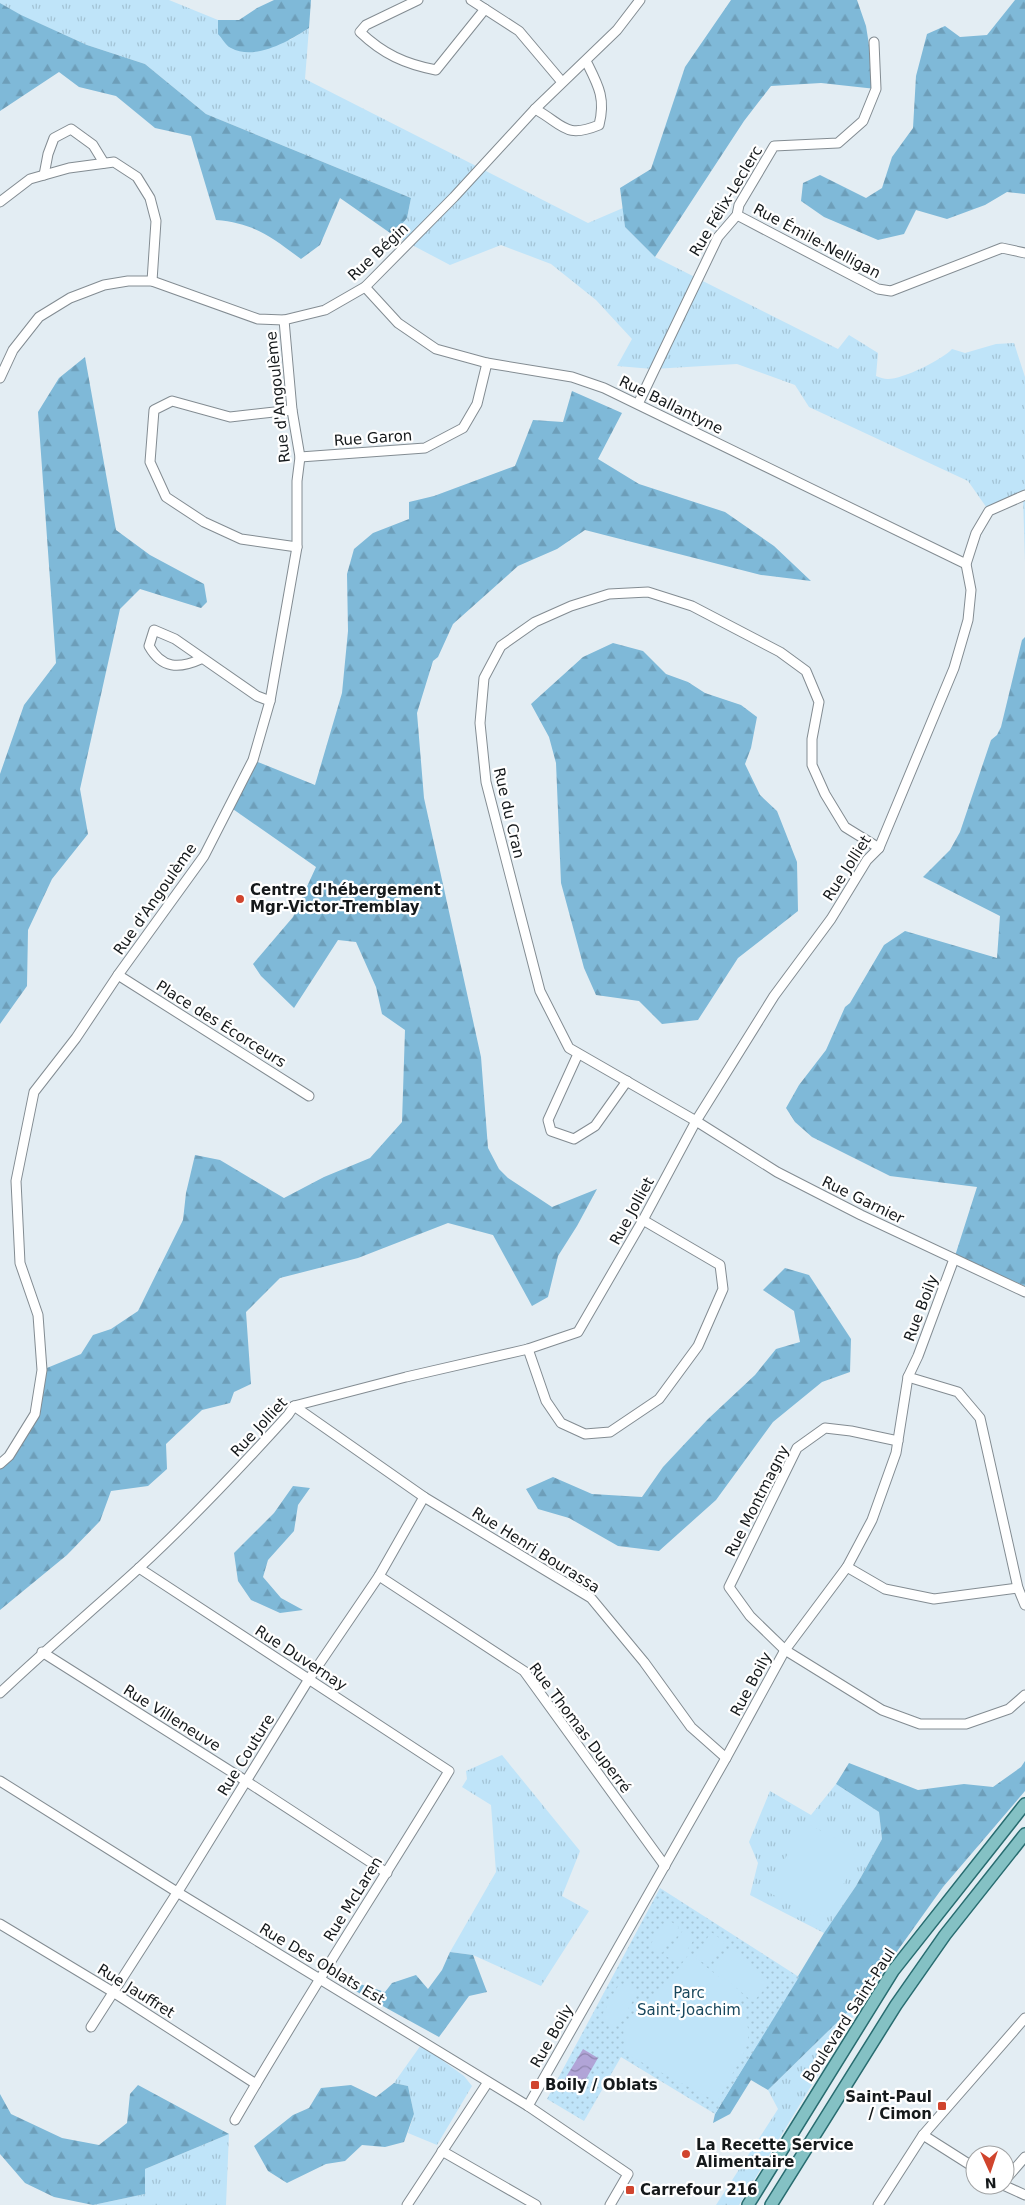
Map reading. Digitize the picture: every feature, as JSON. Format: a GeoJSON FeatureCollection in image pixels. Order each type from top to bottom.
{"type":"FeatureCollection","features":[{"type":"Feature","properties":{"kind":"main road","name":"Boulevard Saint-Paul"},"geometry":{"type":"LineString","coordinates":[[748,2205],[893,1971],[1025,1804]]}},
{"type":"Feature","properties":{"kind":"main road"},"geometry":{"type":"LineString","coordinates":[[771,2205],[896,2005],[945,1935],[1025,1834]]}},
{"type":"Feature","properties":{"kind":"street"},"geometry":{"type":"LineString","coordinates":[[418,0],[366,25],[360,32],[375,47],[411,65],[436,70],[485,9]]}},
{"type":"Feature","properties":{"kind":"street"},"geometry":{"type":"LineString","coordinates":[[471,0],[519,31],[562,82]]}},
{"type":"Feature","properties":{"kind":"street","name":"Rue Bégin"},"geometry":{"type":"LineString","coordinates":[[0,378],[13,350],[39,317],[70,298],[104,285],[128,281],[152,281],[258,319],[284,320],[325,310],[365,287],[448,203],[562,82],[586,61],[616,30],[640,0]]}},
{"type":"Feature","properties":{"kind":"street","name":"Rue Félix-Leclerc"},"geometry":{"type":"LineString","coordinates":[[638,404],[718,237],[738,215],[739,205],[774,146],[838,143],[863,121],[876,90],[874,42]]}},
{"type":"Feature","properties":{"kind":"street"},"geometry":{"type":"LineString","coordinates":[[535,110],[553,119],[566,130],[582,132],[599,125],[603,109],[598,84],[586,61]]}},
{"type":"Feature","properties":{"kind":"street"},"geometry":{"type":"LineString","coordinates":[[44,175],[48,154],[54,138],[71,130],[93,145],[104,163]]}},
{"type":"Feature","properties":{"kind":"street"},"geometry":{"type":"LineString","coordinates":[[0,202],[30,179],[69,168],[114,162],[137,177],[150,198],[156,221],[152,281]]}},
{"type":"Feature","properties":{"kind":"street","name":"Rue Émile-Nelligan"},"geometry":{"type":"LineString","coordinates":[[738,215],[878,289],[891,291],[1002,248],[1025,252]]}},
{"type":"Feature","properties":{"kind":"street","name":"Rue Ballantyne"},"geometry":{"type":"LineString","coordinates":[[365,287],[398,323],[436,349],[487,363],[572,377],[604,388],[966,564]]}},
{"type":"Feature","properties":{"kind":"street","name":"Rue d'Angoulème"},"geometry":{"type":"LineString","coordinates":[[0,1464],[9,1456],[35,1414],[42,1370],[38,1315],[20,1263],[16,1181],[34,1092],[76,1038],[118,975],[204,856],[253,760],[270,701],[298,547],[300,458],[292,410],[284,320]]}},
{"type":"Feature","properties":{"kind":"street","name":"Rue Garon"},"geometry":{"type":"LineString","coordinates":[[300,458],[425,448],[463,428],[477,404],[487,363]]}},
{"type":"Feature","properties":{"kind":"street"},"geometry":{"type":"LineString","coordinates":[[292,410],[230,417],[172,401],[154,410],[150,462],[166,498],[204,522],[241,539],[298,547]]}},
{"type":"Feature","properties":{"kind":"street","name":"Rue Jolliet"},"geometry":{"type":"LineString","coordinates":[[0,1693],[42,1652],[139,1568],[216,1494],[294,1406],[406,1377],[528,1349],[578,1332],[643,1220],[696,1121],[774,996],[831,919],[867,860],[878,848],[954,668],[968,620],[971,590],[966,564],[976,533],[989,511],[1025,495]]}},
{"type":"Feature","properties":{"kind":"street","name":"Rue du Cran"},"geometry":{"type":"LineString","coordinates":[[696,1121],[569,1048],[540,991],[486,782],[480,723],[484,678],[501,646],[534,622],[571,606],[609,594],[648,592],[692,606],[780,652],[806,672],[819,702],[812,739],[812,765],[824,794],[845,828],[878,848]]}},
{"type":"Feature","properties":{"kind":"street"},"geometry":{"type":"LineString","coordinates":[[202,659],[187,665],[174,666],[156,659],[149,646],[154,630],[175,640],[257,696],[270,701]]}},
{"type":"Feature","properties":{"kind":"street","name":"Place des Écorceurs"},"geometry":{"type":"LineString","coordinates":[[118,975],[309,1096]]}},
{"type":"Feature","properties":{"kind":"street"},"geometry":{"type":"LineString","coordinates":[[578,1054],[548,1120],[551,1131],[574,1139],[595,1126],[627,1081]]}},
{"type":"Feature","properties":{"kind":"street","name":"Rue Garnier"},"geometry":{"type":"LineString","coordinates":[[696,1121],[777,1172],[1025,1292]]}},
{"type":"Feature","properties":{"kind":"street"},"geometry":{"type":"LineString","coordinates":[[528,1349],[546,1401],[561,1423],[585,1434],[610,1432],[659,1399],[698,1346],[723,1289],[720,1265],[643,1220]]}},
{"type":"Feature","properties":{"kind":"street","name":"Rue Boily"},"geometry":{"type":"LineString","coordinates":[[528,2106],[726,1758],[785,1650],[847,1567],[872,1520],[898,1441],[908,1377],[918,1356],[954,1259]]}},
{"type":"Feature","properties":{"kind":"street"},"geometry":{"type":"LineString","coordinates":[[908,1377],[958,1392],[980,1418],[1018,1588],[1025,1605]]}},
{"type":"Feature","properties":{"kind":"street","name":"Rue Henri Bourassa"},"geometry":{"type":"LineString","coordinates":[[294,1406],[424,1497],[592,1598],[644,1662],[691,1727],[726,1758]]}},
{"type":"Feature","properties":{"kind":"street","name":"Rue Montmagny"},"geometry":{"type":"LineString","coordinates":[[785,1650],[750,1616],[729,1587],[797,1448],[825,1428],[852,1430],[898,1441]]}},
{"type":"Feature","properties":{"kind":"street","name":"Rue Couture"},"geometry":{"type":"LineString","coordinates":[[91,2027],[178,1892],[308,1679],[378,1576],[424,1497]]}},
{"type":"Feature","properties":{"kind":"street"},"geometry":{"type":"LineString","coordinates":[[847,1567],[885,1589],[934,1599],[1018,1588]]}},
{"type":"Feature","properties":{"kind":"street","name":"Rue Duvernay"},"geometry":{"type":"LineString","coordinates":[[139,1568],[449,1771]]}},
{"type":"Feature","properties":{"kind":"street","name":"Rue Thomas Duperré"},"geometry":{"type":"LineString","coordinates":[[378,1576],[524,1670],[665,1866]]}},
{"type":"Feature","properties":{"kind":"street"},"geometry":{"type":"LineString","coordinates":[[785,1650],[882,1710],[920,1724],[966,1724],[1009,1709],[1025,1695]]}},
{"type":"Feature","properties":{"kind":"street","name":"Rue Villeneuve"},"geometry":{"type":"LineString","coordinates":[[42,1652],[387,1873]]}},
{"type":"Feature","properties":{"kind":"street","name":"Rue McLaren"},"geometry":{"type":"LineString","coordinates":[[235,2120],[320,1978],[449,1771]]}},
{"type":"Feature","properties":{"kind":"street","name":"Rue Des Oblats Est"},"geometry":{"type":"LineString","coordinates":[[0,1781],[528,2106],[628,2174],[610,2205]]}},
{"type":"Feature","properties":{"kind":"street","name":"Rue Jauffret"},"geometry":{"type":"LineString","coordinates":[[0,1924],[114,1992],[256,2084]]}},
{"type":"Feature","properties":{"kind":"street"},"geometry":{"type":"LineString","coordinates":[[878,2205],[923,2135],[1025,2018]]}},
{"type":"Feature","properties":{"kind":"street"},"geometry":{"type":"LineString","coordinates":[[407,2205],[488,2082]]}},
{"type":"Feature","properties":{"kind":"street"},"geometry":{"type":"LineString","coordinates":[[923,2135],[965,2162]]}},
{"type":"Feature","properties":{"kind":"street"},"geometry":{"type":"LineString","coordinates":[[442,2152],[536,2205]]}},
{"type":"Feature","properties":{"kind":"street"},"geometry":{"type":"LineString","coordinates":[[1015,2168],[1025,2157]]}},
{"type":"Feature","properties":{"kind":"green space"},"geometry":{"type":"Polygon","coordinates":[[[0,0],[169,0],[218,20],[218,34],[290,40],[309,28],[305,79],[588,223],[623,208],[625,227],[655,257],[838,349],[849,335],[878,353],[876,376],[886,379],[903,376],[922,368],[952,349],[965,353],[996,344],[1014,343],[1025,377],[1025,562],[1023,496],[989,511],[968,481],[809,407],[795,385],[737,364],[653,369],[617,366],[632,339],[596,300],[551,264],[501,245],[450,265],[393,235],[407,218],[411,198],[206,114],[145,64],[87,45],[20,15],[0,3],[0,0]]]}},
{"type":"Feature","properties":{"kind":"green space"},"geometry":{"type":"Polygon","coordinates":[[[274,0],[311,0],[309,28],[272,48],[250,52],[229,47],[218,34],[218,20],[239,20],[274,0]]]}},
{"type":"Feature","properties":{"kind":"green space"},"geometry":{"type":"Polygon","coordinates":[[[731,0],[857,0],[866,26],[876,89],[821,83],[771,86],[744,121],[655,257],[625,227],[620,188],[651,169],[685,67],[731,0]]]}},
{"type":"Feature","properties":{"kind":"green space"},"geometry":{"type":"Polygon","coordinates":[[[1015,0],[1025,0],[1025,194],[1007,192],[985,205],[947,219],[916,210],[904,234],[878,240],[824,217],[801,201],[803,183],[820,175],[866,198],[882,188],[892,157],[913,128],[916,76],[927,34],[945,26],[960,37],[987,35],[1015,0]]]}},
{"type":"Feature","properties":{"kind":"green space"},"geometry":{"type":"Polygon","coordinates":[[[0,3],[21,15],[87,45],[145,64],[206,114],[411,198],[407,218],[393,235],[340,198],[320,245],[301,259],[262,232],[241,224],[216,220],[191,136],[155,128],[116,96],[79,87],[59,72],[0,111],[0,3]]]}},
{"type":"Feature","properties":{"kind":"green space"},"geometry":{"type":"Polygon","coordinates":[[[85,357],[116,530],[150,555],[204,584],[207,602],[201,608],[140,589],[120,609],[80,789],[88,834],[52,879],[28,930],[27,986],[0,1024],[0,774],[24,705],[56,663],[38,412],[59,378],[85,357]]]}},
{"type":"Feature","properties":{"kind":"green space"},"geometry":{"type":"Polygon","coordinates":[[[572,391],[622,413],[598,459],[639,484],[725,512],[774,546],[811,581],[761,575],[585,530],[557,549],[518,566],[453,624],[438,657],[433,661],[417,713],[424,798],[481,1057],[488,1148],[499,1169],[508,1178],[552,1207],[597,1189],[558,1256],[548,1297],[532,1306],[493,1235],[448,1223],[358,1258],[280,1278],[246,1312],[251,1384],[234,1392],[230,1403],[202,1410],[166,1444],[167,1469],[148,1486],[111,1491],[100,1521],[67,1555],[0,1610],[0,1464],[35,1414],[42,1370],[81,1354],[93,1335],[111,1329],[138,1311],[183,1220],[186,1193],[195,1155],[220,1160],[284,1198],[324,1177],[370,1158],[402,1122],[405,1030],[382,1014],[376,987],[356,942],[338,940],[294,1008],[261,976],[253,964],[293,917],[316,867],[230,807],[253,760],[315,785],[342,693],[348,631],[347,574],[354,549],[373,533],[409,519],[409,502],[434,496],[515,466],[533,420],[563,422],[572,391]]]}},
{"type":"Feature","properties":{"kind":"green space"},"geometry":{"type":"Polygon","coordinates":[[[1025,637],[1025,1286],[955,1256],[977,1187],[890,1176],[812,1137],[795,1122],[786,1108],[799,1085],[826,1050],[845,1007],[850,1003],[884,945],[905,931],[997,958],[1000,916],[923,877],[950,850],[960,832],[991,740],[997,735],[1001,727],[1022,640],[1025,637]]]}},
{"type":"Feature","properties":{"kind":"green space"},"geometry":{"type":"Polygon","coordinates":[[[613,643],[643,651],[666,674],[688,682],[705,693],[741,705],[757,717],[751,748],[745,764],[760,795],[777,811],[797,862],[798,911],[738,958],[698,1020],[662,1024],[639,1001],[596,995],[584,968],[561,883],[556,763],[549,737],[531,704],[583,657],[613,643]]]}},
{"type":"Feature","properties":{"kind":"green space"},"geometry":{"type":"Polygon","coordinates":[[[785,1268],[809,1275],[851,1339],[850,1372],[822,1382],[773,1422],[716,1500],[659,1551],[618,1546],[569,1518],[538,1509],[526,1489],[553,1477],[592,1494],[642,1497],[663,1467],[708,1419],[755,1375],[776,1349],[800,1342],[794,1311],[763,1290],[785,1268]]]}},
{"type":"Feature","properties":{"kind":"green space"},"geometry":{"type":"Polygon","coordinates":[[[293,1486],[310,1488],[298,1505],[294,1531],[268,1560],[263,1577],[281,1598],[303,1610],[280,1613],[251,1600],[238,1581],[234,1553],[274,1513],[293,1486]]]}},
{"type":"Feature","properties":{"kind":"green space"},"geometry":{"type":"Polygon","coordinates":[[[502,1755],[580,1851],[562,1896],[589,1911],[541,1986],[473,1955],[450,1952],[496,1872],[491,1805],[462,1787],[467,1779],[466,1771],[502,1755]]]}},
{"type":"Feature","properties":{"kind":"green space"},"geometry":{"type":"Polygon","coordinates":[[[1025,1761],[1025,1791],[943,1887],[868,1992],[768,2090],[751,2080],[730,2114],[713,2123],[715,2114],[824,1933],[856,1886],[882,1839],[879,1812],[836,1784],[849,1763],[918,1790],[964,1784],[993,1787],[1021,1767],[1025,1761]]]}},
{"type":"Feature","properties":{"kind":"green space"},"geometry":{"type":"Polygon","coordinates":[[[836,1784],[879,1812],[882,1839],[856,1886],[824,1933],[750,1895],[758,1863],[749,1842],[770,1791],[811,1815],[836,1784]]]}},
{"type":"Feature","properties":{"kind":"green space"},"geometry":{"type":"Polygon","coordinates":[[[806,1823],[852,1847],[856,1863],[828,1910],[816,1917],[766,1891],[806,1823]]]}},
{"type":"Feature","properties":{"kind":"green space","name":"Parc Saint-Joachim"},"geometry":{"type":"Polygon","coordinates":[[[660,1888],[799,1977],[715,2114],[621,2057],[584,2121],[547,2099],[660,1888]]]}},
{"type":"Feature","properties":{"kind":"green space"},"geometry":{"type":"Polygon","coordinates":[[[667,1919],[679,1927],[662,1953],[650,1945],[667,1919]]]}},
{"type":"Feature","properties":{"kind":"green space"},"geometry":{"type":"Polygon","coordinates":[[[683,1930],[695,1938],[678,1964],[666,1956],[683,1930]]]}},
{"type":"Feature","properties":{"kind":"green space"},"geometry":{"type":"Polygon","coordinates":[[[711,1932],[725,1942],[709,1966],[695,1958],[711,1932]]]}},
{"type":"Feature","properties":{"kind":"green space"},"geometry":{"type":"Polygon","coordinates":[[[732,1948],[771,1982],[753,2002],[714,1969],[732,1948]]]}},
{"type":"Feature","properties":{"kind":"green space"},"geometry":{"type":"Polygon","coordinates":[[[450,1952],[473,1955],[487,1992],[469,1996],[439,2037],[341,1983],[344,1979],[385,1992],[392,1983],[416,1975],[428,1989],[442,1970],[450,1952]]]}},
{"type":"Feature","properties":{"kind":"green space"},"geometry":{"type":"Polygon","coordinates":[[[689,1954],[738,1992],[748,2028],[748,2042],[743,2055],[717,2102],[626,2054],[623,2028],[678,1969],[689,1954]]]}},
{"type":"Feature","properties":{"kind":"green space"},"geometry":{"type":"Polygon","coordinates":[[[626,1983],[636,1990],[637,1993],[620,2024],[614,2026],[603,2020],[602,2015],[618,1986],[626,1983]]]}},
{"type":"Feature","properties":{"kind":"green space"},"geometry":{"type":"Polygon","coordinates":[[[868,1992],[739,2205],[716,2205],[778,2109],[768,2090],[868,1992]]]}},
{"type":"Feature","properties":{"kind":"green space"},"geometry":{"type":"Polygon","coordinates":[[[421,2045],[464,2076],[472,2086],[437,2145],[408,2133],[414,2114],[408,2086],[394,2083],[421,2045]]]}},
{"type":"Feature","properties":{"kind":"green space"},"geometry":{"type":"Polygon","coordinates":[[[394,2083],[408,2086],[414,2114],[404,2142],[385,2147],[362,2145],[345,2161],[326,2164],[287,2183],[268,2171],[254,2146],[293,2115],[309,2108],[321,2088],[351,2085],[376,2097],[394,2083]]]}},
{"type":"Feature","properties":{"kind":"green space"},"geometry":{"type":"Polygon","coordinates":[[[138,2085],[229,2134],[145,2169],[145,2194],[93,2205],[54,2197],[25,2183],[0,2154],[0,2094],[11,2114],[62,2138],[99,2145],[127,2123],[130,2094],[138,2085]]]}},
{"type":"Feature","properties":{"kind":"green space"},"geometry":{"type":"Polygon","coordinates":[[[229,2134],[226,2205],[93,2205],[145,2194],[145,2169],[229,2134]]]}},
{"type":"Feature","properties":{"kind":"water"},"geometry":{"type":"Polygon","coordinates":[[[583,2049],[598,2058],[579,2091],[563,2082],[583,2049]]]}},
{"type":"Feature","properties":{"kind":"place","name":"Centre d'hébergement Mgr-Victor-Tremblay"},"geometry":{"type":"Point","coordinates":[240,899]}},
{"type":"Feature","properties":{"kind":"place","name":"Boily / Oblats"},"geometry":{"type":"Point","coordinates":[535,2085]}},
{"type":"Feature","properties":{"kind":"place","name":"Saint-Paul / Cimon"},"geometry":{"type":"Point","coordinates":[942,2106]}},
{"type":"Feature","properties":{"kind":"place","name":"La Recette Service Alimentaire"},"geometry":{"type":"Point","coordinates":[686,2154]}},
{"type":"Feature","properties":{"kind":"place","name":"Carrefour 216"},"geometry":{"type":"Point","coordinates":[630,2190]}}]}
